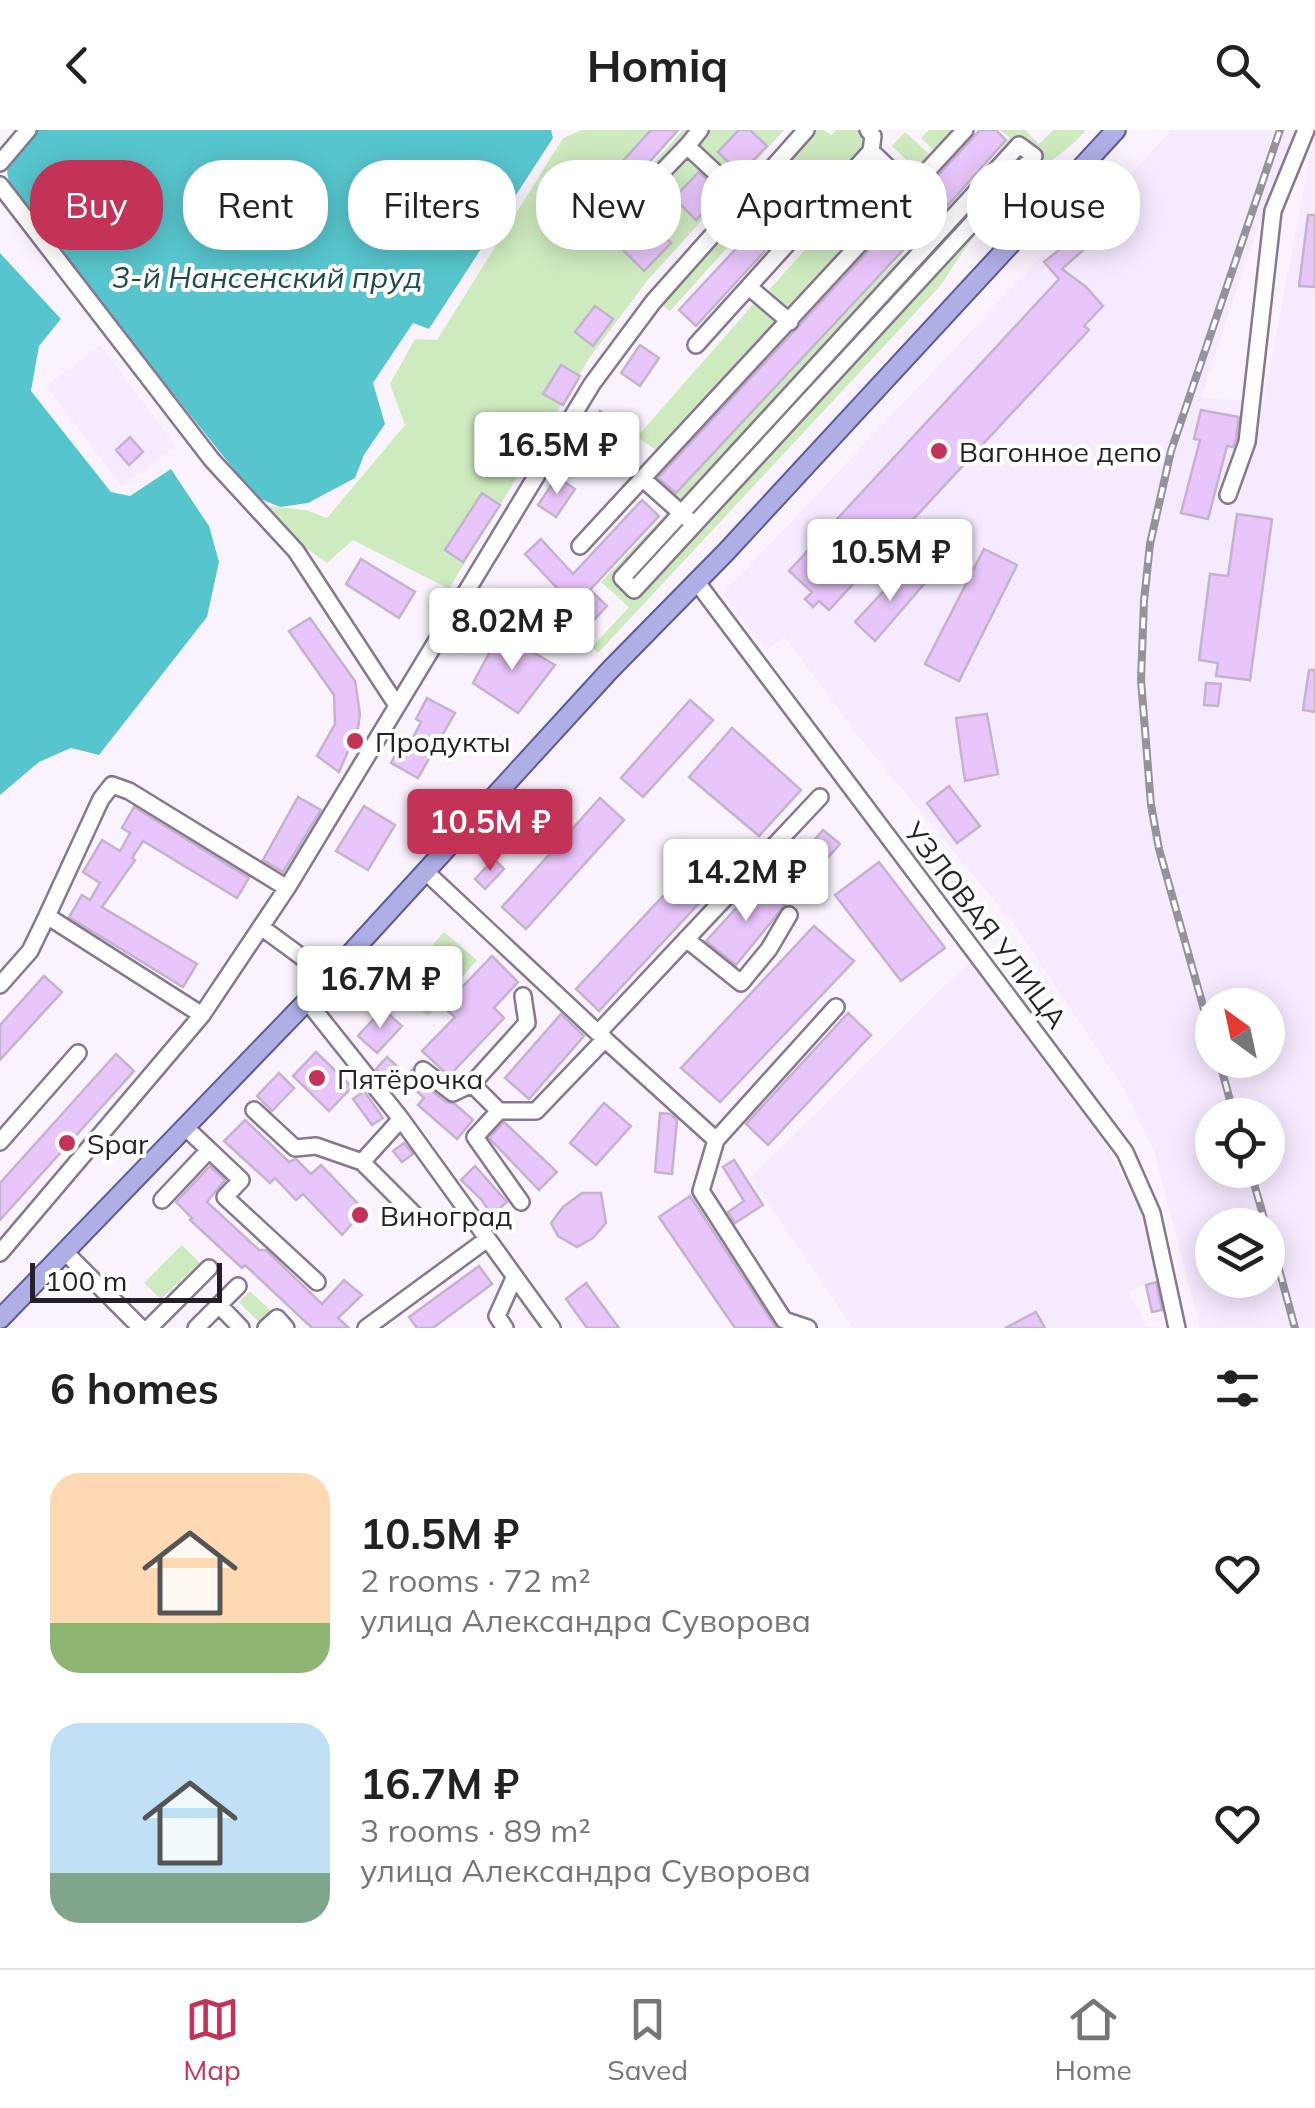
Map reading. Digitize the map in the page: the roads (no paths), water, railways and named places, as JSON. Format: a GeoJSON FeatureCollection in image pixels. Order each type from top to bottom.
{"type":"FeatureCollection","features":[{"type":"Feature","properties":{"kind":"main road"},"geometry":{"type":"LineString","coordinates":[[0,1319],[307,1001],[1116,130]]}},
{"type":"Feature","properties":{"kind":"street"},"geometry":{"type":"LineString","coordinates":[[0,163],[28,130]]}},
{"type":"Feature","properties":{"kind":"street"},"geometry":{"type":"LineString","coordinates":[[674,160],[700,130]]}},
{"type":"Feature","properties":{"kind":"street"},"geometry":{"type":"LineString","coordinates":[[779,160],[806,130]]}},
{"type":"Feature","properties":{"kind":"street"},"geometry":{"type":"LineString","coordinates":[[696,345],[871,151],[873,136],[868,130]]}},
{"type":"Feature","properties":{"kind":"street"},"geometry":{"type":"LineString","coordinates":[[938,160],[965,130]]}},
{"type":"Feature","properties":{"kind":"street"},"geometry":{"type":"LineString","coordinates":[[1228,495],[1247,442],[1273,211],[1306,130]]}},
{"type":"Feature","properties":{"kind":"street"},"geometry":{"type":"LineString","coordinates":[[687,518],[634,590],[622,578],[687,518],[1034,156],[1018,145],[687,518]]}},
{"type":"Feature","properties":{"kind":"street"},"geometry":{"type":"LineString","coordinates":[[687,146],[702,160]]}},
{"type":"Feature","properties":{"kind":"street"},"geometry":{"type":"LineString","coordinates":[[871,151],[880,160]]}},
{"type":"Feature","properties":{"kind":"street"},"geometry":{"type":"LineString","coordinates":[[0,185],[212,460],[296,551],[396,704]]}},
{"type":"Feature","properties":{"kind":"street"},"geometry":{"type":"LineString","coordinates":[[0,1252],[202,1015],[287,888],[592,384],[653,302],[701,248]]}},
{"type":"Feature","properties":{"kind":"street"},"geometry":{"type":"LineString","coordinates":[[580,546],[856,250]]}},
{"type":"Feature","properties":{"kind":"street"},"geometry":{"type":"LineString","coordinates":[[749,287],[790,322]]}},
{"type":"Feature","properties":{"kind":"street"},"geometry":{"type":"LineString","coordinates":[[643,479],[687,518]]}},
{"type":"Feature","properties":{"kind":"street","name":"УЗЛОВАЯ УЛИЦА"},"geometry":{"type":"LineString","coordinates":[[696,580],[1125,1152],[1152,1213],[1178,1328]]}},
{"type":"Feature","properties":{"kind":"street"},"geometry":{"type":"LineString","coordinates":[[462,596],[530,615],[555,631]]}},
{"type":"Feature","properties":{"kind":"street"},"geometry":{"type":"LineString","coordinates":[[0,985],[30,950],[101,799],[112,785],[130,792],[287,888]]}},
{"type":"Feature","properties":{"kind":"street"},"geometry":{"type":"LineString","coordinates":[[521,1202],[475,1137],[499,1112],[536,1111],[686,939],[820,798]]}},
{"type":"Feature","properties":{"kind":"street"},"geometry":{"type":"LineString","coordinates":[[426,872],[716,1140]]}},
{"type":"Feature","properties":{"kind":"street"},"geometry":{"type":"LineString","coordinates":[[686,939],[740,982],[769,949],[789,915]]}},
{"type":"Feature","properties":{"kind":"street"},"geometry":{"type":"LineString","coordinates":[[47,916],[202,1015]]}},
{"type":"Feature","properties":{"kind":"street"},"geometry":{"type":"LineString","coordinates":[[262,927],[329,977]]}},
{"type":"Feature","properties":{"kind":"street"},"geometry":{"type":"LineString","coordinates":[[423,1070],[454,1093],[472,1084],[527,1023],[523,996]]}},
{"type":"Feature","properties":{"kind":"street"},"geometry":{"type":"LineString","coordinates":[[307,1001],[401,1119],[552,1328]]}},
{"type":"Feature","properties":{"kind":"street"},"geometry":{"type":"LineString","coordinates":[[808,1328],[784,1320],[701,1191],[716,1140],[836,1007]]}},
{"type":"Feature","properties":{"kind":"street"},"geometry":{"type":"LineString","coordinates":[[0,1142],[78,1053]]}},
{"type":"Feature","properties":{"kind":"street"},"geometry":{"type":"LineString","coordinates":[[472,1084],[499,1112]]}},
{"type":"Feature","properties":{"kind":"street"},"geometry":{"type":"LineString","coordinates":[[254,1110],[295,1148],[316,1146],[362,1162],[415,1215]]}},
{"type":"Feature","properties":{"kind":"street"},"geometry":{"type":"LineString","coordinates":[[362,1162],[401,1119]]}},
{"type":"Feature","properties":{"kind":"street"},"geometry":{"type":"LineString","coordinates":[[185,1127],[241,1180],[226,1196],[317,1282]]}},
{"type":"Feature","properties":{"kind":"street"},"geometry":{"type":"LineString","coordinates":[[162,1200],[209,1150]]}},
{"type":"Feature","properties":{"kind":"street"},"geometry":{"type":"LineString","coordinates":[[0,1222],[16,1234]]}},
{"type":"Feature","properties":{"kind":"street"},"geometry":{"type":"LineString","coordinates":[[366,1328],[486,1240]]}},
{"type":"Feature","properties":{"kind":"street"},"geometry":{"type":"LineString","coordinates":[[65,1252],[141,1328]]}},
{"type":"Feature","properties":{"kind":"street"},"geometry":{"type":"LineString","coordinates":[[149,1328],[208,1268]]}},
{"type":"Feature","properties":{"kind":"street"},"geometry":{"type":"LineString","coordinates":[[505,1328],[497,1316],[514,1278]]}},
{"type":"Feature","properties":{"kind":"street"},"geometry":{"type":"LineString","coordinates":[[196,1328],[238,1286]]}},
{"type":"Feature","properties":{"kind":"street"},"geometry":{"type":"LineString","coordinates":[[219,1305],[241,1328]]}},
{"type":"Feature","properties":{"kind":"street"},"geometry":{"type":"LineString","coordinates":[[266,1328],[276,1318],[286,1328]]}},
{"type":"Feature","properties":{"kind":"water","name":"3-й Нансенский пруд"},"geometry":{"type":"Polygon","coordinates":[[[32,130],[551,130],[553,138],[516,195],[516,160],[348,160],[348,250],[480,250],[429,329],[413,323],[373,383],[385,424],[364,455],[355,478],[308,503],[280,507],[256,497],[58,250],[163,250],[163,160],[30,160],[30,215],[13,194],[7,173],[9,159],[32,130]]]}},
{"type":"Feature","properties":{"kind":"water"},"geometry":{"type":"Polygon","coordinates":[[[0,253],[61,319],[39,346],[31,391],[111,492],[130,496],[171,469],[209,526],[219,562],[207,617],[99,755],[71,748],[39,762],[0,795],[0,253]]]}},
{"type":"Feature","properties":{"kind":"railway"},"geometry":{"type":"LineString","coordinates":[[1198,988],[1159,849],[1151,805],[1141,680],[1144,601],[1150,544],[1171,451],[1280,130]]}},
{"type":"Feature","properties":{"kind":"railway"},"geometry":{"type":"LineString","coordinates":[[1224,1078],[1229,1098]]}},
{"type":"Feature","properties":{"kind":"railway"},"geometry":{"type":"LineString","coordinates":[[1255,1188],[1261,1208]]}},
{"type":"Feature","properties":{"kind":"railway"},"geometry":{"type":"LineString","coordinates":[[1285,1291],[1295,1328]]}},
{"type":"Feature","properties":{"kind":"place","name":"Вагонное депо"},"geometry":{"type":"Point","coordinates":[939,451]}},
{"type":"Feature","properties":{"kind":"place","name":"Продукты"},"geometry":{"type":"Point","coordinates":[355,741]}},
{"type":"Feature","properties":{"kind":"place","name":"Пятёрочка"},"geometry":{"type":"Point","coordinates":[317,1078]}},
{"type":"Feature","properties":{"kind":"place","name":"Spar"},"geometry":{"type":"Point","coordinates":[67,1143]}},
{"type":"Feature","properties":{"kind":"place","name":"Виноград"},"geometry":{"type":"Point","coordinates":[360,1215]}}]}
